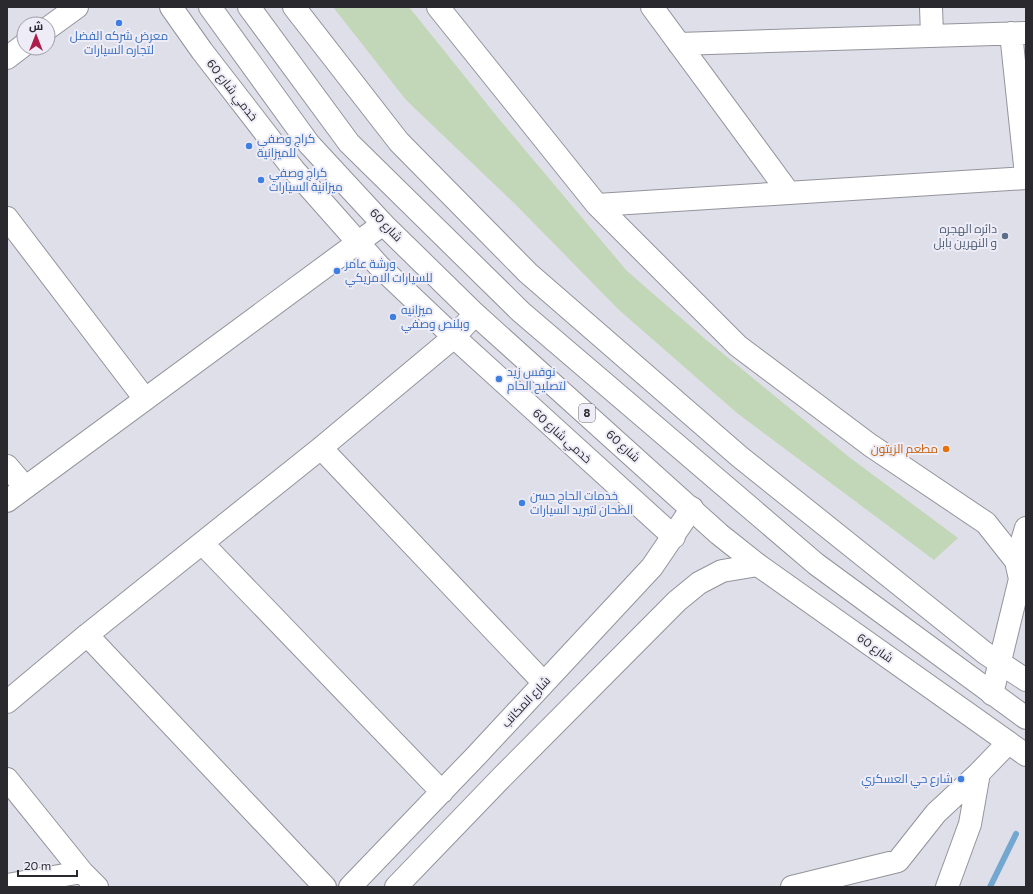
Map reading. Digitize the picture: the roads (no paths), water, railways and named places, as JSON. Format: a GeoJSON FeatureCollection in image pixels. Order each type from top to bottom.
{"type":"FeatureCollection","features":[{"type":"Feature","properties":{"kind":"main road"},"geometry":{"type":"LineString","coordinates":[[56,22],[77,7]]}},
{"type":"Feature","properties":{"kind":"main road","name":"خدمي شارع 60"},"geometry":{"type":"LineString","coordinates":[[171,7],[202,52],[294,170],[379,266],[454,337],[674,537]]}},
{"type":"Feature","properties":{"kind":"main road","name":"شارع 60"},"geometry":{"type":"LineString","coordinates":[[210,7],[309,144],[383,224],[475,314],[692,508],[719,534],[758,565],[1008,743],[1026,754]]}},
{"type":"Feature","properties":{"kind":"main road"},"geometry":{"type":"LineString","coordinates":[[249,7],[349,143],[521,312],[816,564],[1026,718]]}},
{"type":"Feature","properties":{"kind":"main road"},"geometry":{"type":"LineString","coordinates":[[294,7],[399,142],[528,273],[740,457],[985,653],[1026,680]]}},
{"type":"Feature","properties":{"kind":"main road"},"geometry":{"type":"LineString","coordinates":[[438,7],[597,205],[738,346],[870,445],[986,523],[1016,562],[1020,580],[992,694]]}},
{"type":"Feature","properties":{"kind":"main road"},"geometry":{"type":"LineString","coordinates":[[652,7],[788,193]]}},
{"type":"Feature","properties":{"kind":"main road"},"geometry":{"type":"LineString","coordinates":[[931,7],[932,35]]}},
{"type":"Feature","properties":{"kind":"main road"},"geometry":{"type":"LineString","coordinates":[[597,205],[1026,176],[1019,33],[679,44]]}},
{"type":"Feature","properties":{"kind":"main road"},"geometry":{"type":"LineString","coordinates":[[7,58],[16,52]]}},
{"type":"Feature","properties":{"kind":"main road"},"geometry":{"type":"LineString","coordinates":[[7,218],[145,399]]}},
{"type":"Feature","properties":{"kind":"main road"},"geometry":{"type":"LineString","coordinates":[[7,501],[383,224]]}},
{"type":"Feature","properties":{"kind":"main road"},"geometry":{"type":"LineString","coordinates":[[7,702],[87,635],[321,448],[454,337],[475,314]]}},
{"type":"Feature","properties":{"kind":"main road"},"geometry":{"type":"LineString","coordinates":[[321,448],[544,683]]}},
{"type":"Feature","properties":{"kind":"main road"},"geometry":{"type":"LineString","coordinates":[[7,466],[25,487]]}},
{"type":"Feature","properties":{"kind":"main road","name":"شارع المکاتب"},"geometry":{"type":"LineString","coordinates":[[350,887],[442,792],[652,567],[674,537],[692,508]]}},
{"type":"Feature","properties":{"kind":"main road"},"geometry":{"type":"LineString","coordinates":[[1016,562],[1026,528]]}},
{"type":"Feature","properties":{"kind":"main road"},"geometry":{"type":"LineString","coordinates":[[202,544],[442,792]]}},
{"type":"Feature","properties":{"kind":"main road"},"geometry":{"type":"LineString","coordinates":[[396,887],[503,776],[677,601],[699,583],[722,571],[758,565]]}},
{"type":"Feature","properties":{"kind":"main road"},"geometry":{"type":"LineString","coordinates":[[87,635],[325,887]]}},
{"type":"Feature","properties":{"kind":"main road"},"geometry":{"type":"LineString","coordinates":[[792,887],[898,860],[936,813],[979,773],[1008,743]]}},
{"type":"Feature","properties":{"kind":"main road"},"geometry":{"type":"LineString","coordinates":[[947,887],[970,824],[979,773]]}},
{"type":"Feature","properties":{"kind":"main road"},"geometry":{"type":"LineString","coordinates":[[7,779],[90,880]]}},
{"type":"Feature","properties":{"kind":"main road"},"geometry":{"type":"LineString","coordinates":[[7,885],[90,880]]}},
{"type":"Feature","properties":{"kind":"waterway"},"geometry":{"type":"LineString","coordinates":[[990,887],[1016,834]]}},
{"type":"Feature","properties":{"kind":"place","name":"معرض شركه الفضل لتجاره السيارات"},"geometry":{"type":"Point","coordinates":[119,23]}},
{"type":"Feature","properties":{"kind":"place","name":"كراج وصفي للميزانية"},"geometry":{"type":"Point","coordinates":[249,146]}},
{"type":"Feature","properties":{"kind":"place","name":"كراج وصفي ميزانية السيارات"},"geometry":{"type":"Point","coordinates":[261,180]}},
{"type":"Feature","properties":{"kind":"place","name":"دائره الهجره و النهرين بابل"},"geometry":{"type":"Point","coordinates":[1005,236]}},
{"type":"Feature","properties":{"kind":"place","name":"ورشة عامر للسيارات الامريكي"},"geometry":{"type":"Point","coordinates":[337,271]}},
{"type":"Feature","properties":{"kind":"place","name":"ميزانيه وبلنص وصفي"},"geometry":{"type":"Point","coordinates":[393,317]}},
{"type":"Feature","properties":{"kind":"place","name":"نوفس زيد لتصليح الحام"},"geometry":{"type":"Point","coordinates":[499,379]}},
{"type":"Feature","properties":{"kind":"place","name":"مطعم الزيتون"},"geometry":{"type":"Point","coordinates":[946,449]}},
{"type":"Feature","properties":{"kind":"place","name":"خدمات الحاج حسن الطحان لتبريد السيارات"},"geometry":{"type":"Point","coordinates":[522,503]}},
{"type":"Feature","properties":{"kind":"place","name":"شارع حي العسكري"},"geometry":{"type":"Point","coordinates":[961,779]}}]}
